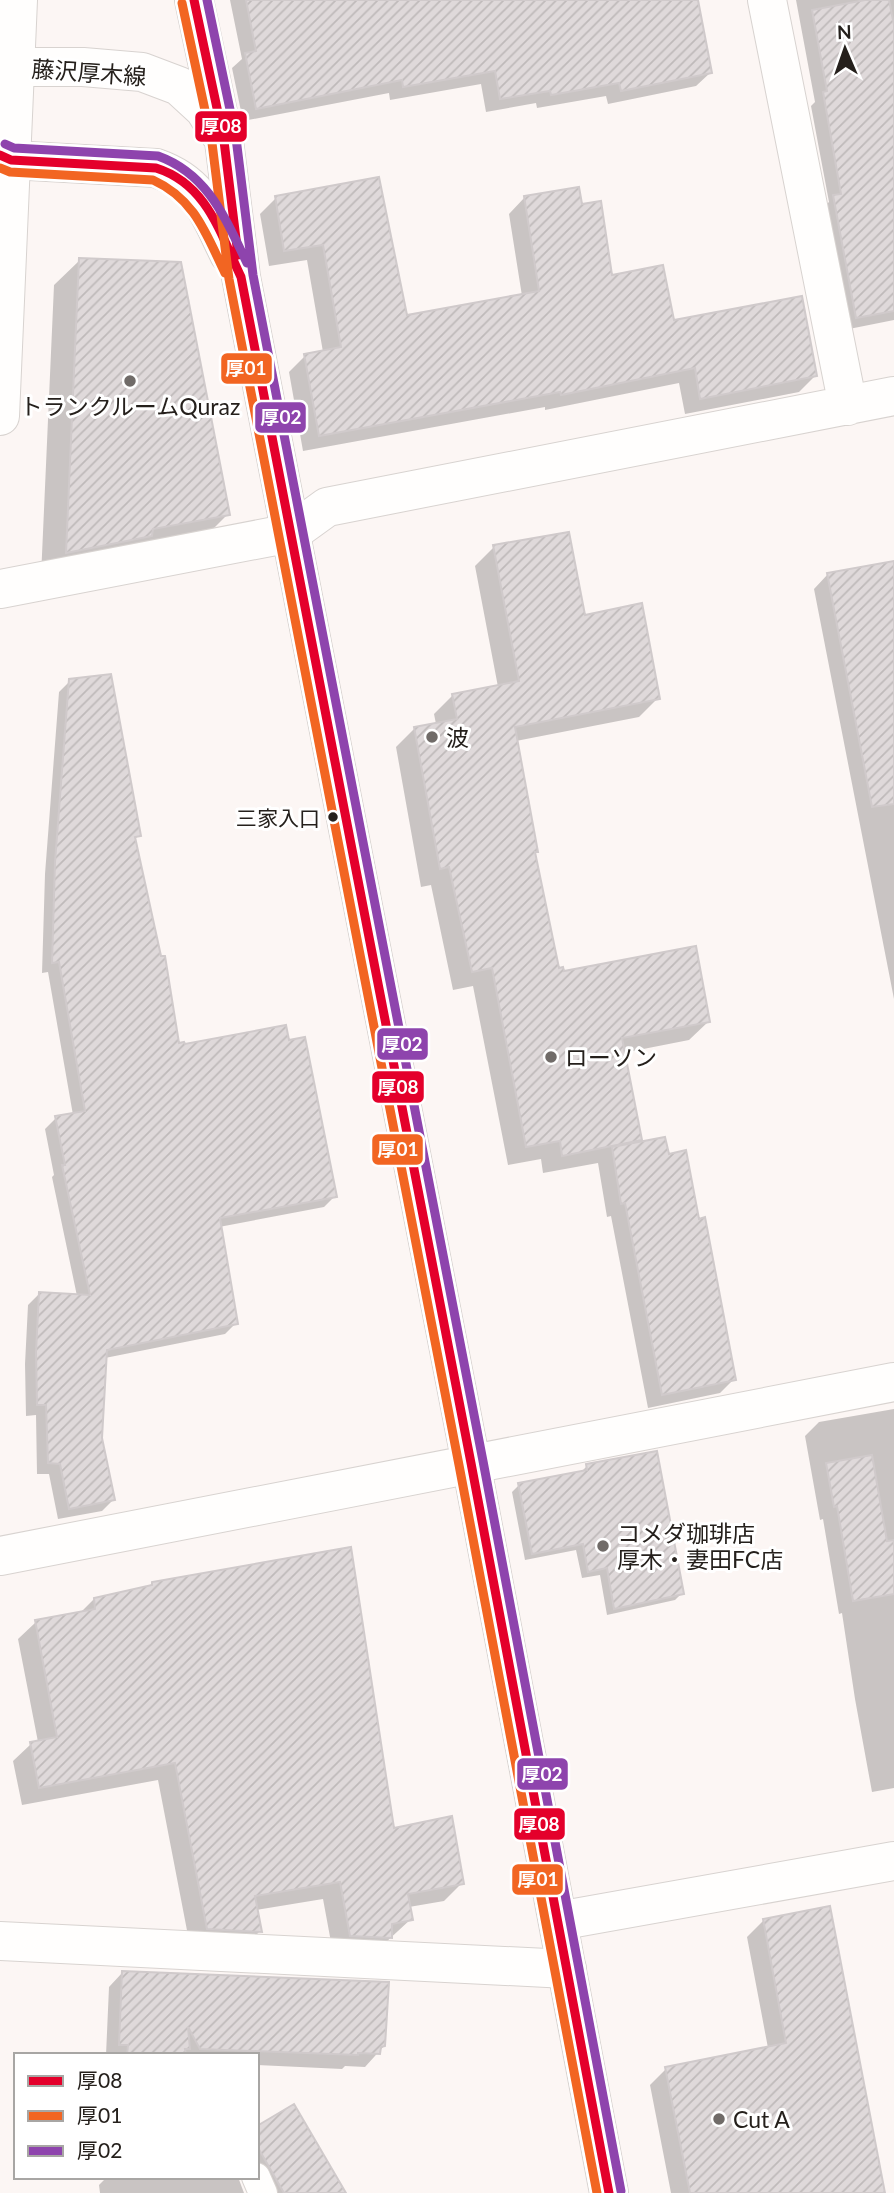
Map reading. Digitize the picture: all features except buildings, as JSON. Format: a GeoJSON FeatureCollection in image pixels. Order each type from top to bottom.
{"type":"FeatureCollection","features":[{"type":"Feature","properties":{"kind":"main road"},"geometry":{"type":"LineString","coordinates":[[0,416],[7,71],[18,0]]}},
{"type":"Feature","properties":{"kind":"main road"},"geometry":{"type":"LineString","coordinates":[[194,0],[224,141]]}},
{"type":"Feature","properties":{"kind":"main road"},"geometry":{"type":"LineString","coordinates":[[767,0],[848,406]]}},
{"type":"Feature","properties":{"kind":"main road","name":"藤沢厚木線"},"geometry":{"type":"LineString","coordinates":[[7,71],[83,67],[142,72],[179,86],[204,109],[224,141],[241,277],[471,1463],[609,2193]]}},
{"type":"Feature","properties":{"kind":"main road","name":"藤沢厚木線"},"geometry":{"type":"LineString","coordinates":[[5,157],[156,168],[175,175],[192,187],[205,205],[241,277]]}},
{"type":"Feature","properties":{"kind":"main road"},"geometry":{"type":"LineString","coordinates":[[0,589],[290,533],[327,507],[894,396]]}},
{"type":"Feature","properties":{"kind":"main road"},"geometry":{"type":"LineString","coordinates":[[0,1556],[894,1382]]}},
{"type":"Feature","properties":{"kind":"main road"},"geometry":{"type":"LineString","coordinates":[[558,1920],[894,1861]]}},
{"type":"Feature","properties":{"kind":"main road"},"geometry":{"type":"LineString","coordinates":[[0,1941],[566,1969]]}},
{"type":"Feature","properties":{"kind":"transit line","name":"厚08"},"geometry":{"type":"LineString","coordinates":[[194,0],[224,141],[238,255]]}},
{"type":"Feature","properties":{"kind":"transit line","name":"厚02"},"geometry":{"type":"LineString","coordinates":[[207,0],[236,138],[253,275],[483,1461],[621,2191]]}},
{"type":"Feature","properties":{"kind":"transit line","name":"厚01"},"geometry":{"type":"LineString","coordinates":[[182,3],[212,143],[229,279],[597,2193]]}},
{"type":"Feature","properties":{"kind":"transit line","name":"厚02"},"geometry":{"type":"LineString","coordinates":[[5,144],[14,148],[158,156],[175,164],[190,174],[213,199],[247,263]]}},
{"type":"Feature","properties":{"kind":"transit line","name":"厚08"},"geometry":{"type":"LineString","coordinates":[[0,155],[11,160],[156,168],[173,175],[188,186],[210,212],[241,277],[471,1463],[609,2193]]}},
{"type":"Feature","properties":{"kind":"transit line","name":"厚01"},"geometry":{"type":"LineString","coordinates":[[0,168],[10,172],[153,180],[189,207],[205,231],[225,273]]}},
{"type":"Feature","properties":{"kind":"place","name":"トランクルームQuraz"},"geometry":{"type":"Point","coordinates":[130,381]}},
{"type":"Feature","properties":{"kind":"place","name":"波"},"geometry":{"type":"Point","coordinates":[432,737]}},
{"type":"Feature","properties":{"kind":"place","name":"三家入口"},"geometry":{"type":"Point","coordinates":[333,817]}},
{"type":"Feature","properties":{"kind":"place","name":"ローソン"},"geometry":{"type":"Point","coordinates":[551,1057]}},
{"type":"Feature","properties":{"kind":"place","name":"コメダ珈琲店 厚木・妻田FC店"},"geometry":{"type":"Point","coordinates":[603,1546]}},
{"type":"Feature","properties":{"kind":"place","name":"Cut A"},"geometry":{"type":"Point","coordinates":[719,2119]}}]}
